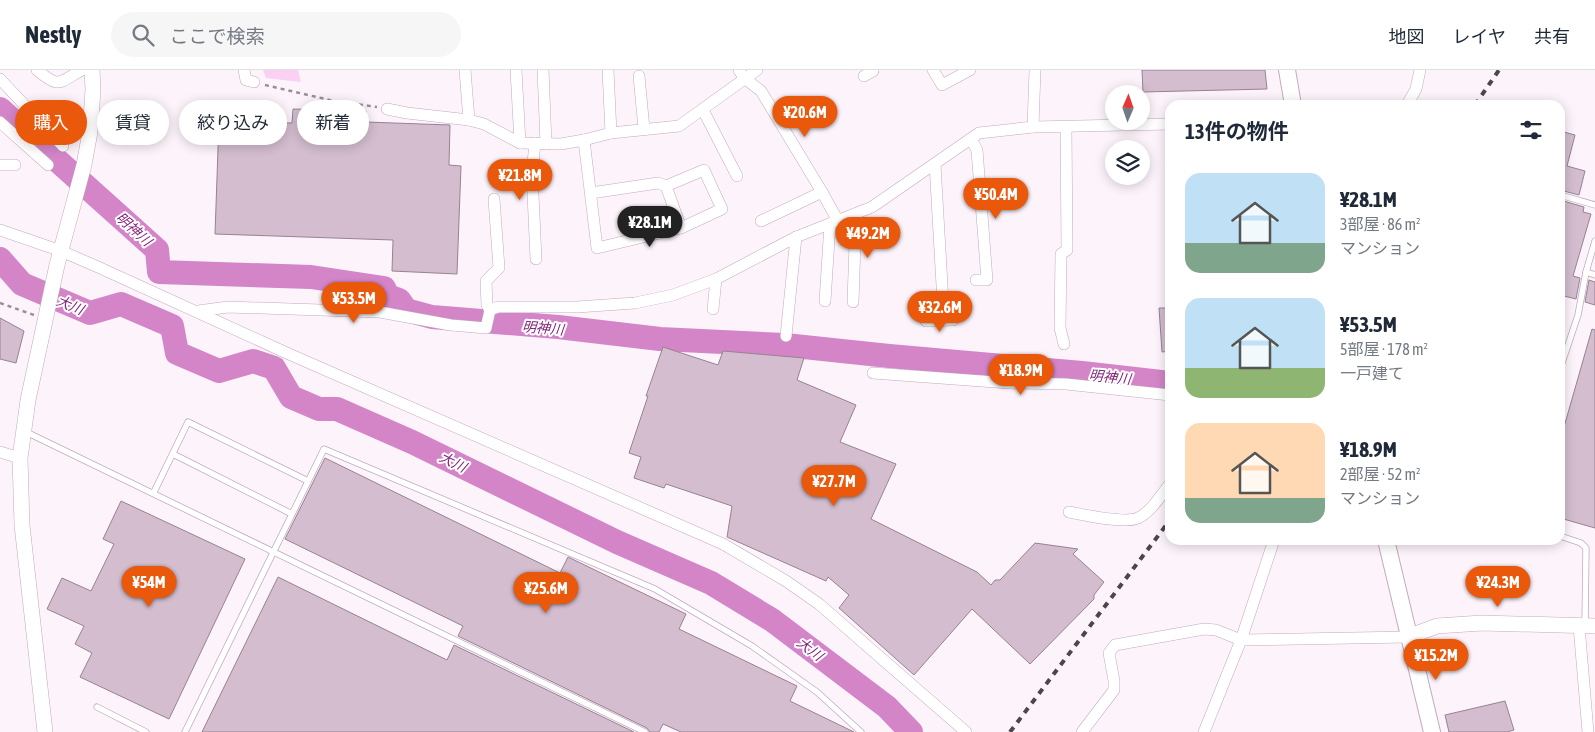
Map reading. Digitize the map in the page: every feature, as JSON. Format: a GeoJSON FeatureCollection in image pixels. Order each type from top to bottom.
{"type":"FeatureCollection","features":[{"type":"Feature","properties":{"kind":"main road"},"geometry":{"type":"LineString","coordinates":[[1288,70],[1292,100]]}},
{"type":"Feature","properties":{"kind":"main road"},"geometry":{"type":"LineString","coordinates":[[1387,545],[1432,732]]}},
{"type":"Feature","properties":{"kind":"street"},"geometry":{"type":"LineString","coordinates":[[37,70],[51,82],[58,83],[82,70]]}},
{"type":"Feature","properties":{"kind":"street"},"geometry":{"type":"LineString","coordinates":[[45,732],[22,525],[20,458],[28,400],[59,258],[84,165],[92,113],[92,70]]}},
{"type":"Feature","properties":{"kind":"street"},"geometry":{"type":"LineString","coordinates":[[244,70],[246,80],[254,82]]}},
{"type":"Feature","properties":{"kind":"street"},"geometry":{"type":"LineString","coordinates":[[464,70],[469,120]]}},
{"type":"Feature","properties":{"kind":"street"},"geometry":{"type":"LineString","coordinates":[[516,70],[520,143]]}},
{"type":"Feature","properties":{"kind":"street"},"geometry":{"type":"LineString","coordinates":[[536,259],[532,173],[540,144],[543,70]]}},
{"type":"Feature","properties":{"kind":"street"},"geometry":{"type":"LineString","coordinates":[[608,70],[611,133]]}},
{"type":"Feature","properties":{"kind":"street"},"geometry":{"type":"LineString","coordinates":[[387,109],[407,114],[469,120],[484,124],[520,143],[561,144],[611,133],[679,126],[703,110],[742,74],[757,70]]}},
{"type":"Feature","properties":{"kind":"street"},"geometry":{"type":"LineString","coordinates":[[933,70],[942,85],[970,70]]}},
{"type":"Feature","properties":{"kind":"street"},"geometry":{"type":"LineString","coordinates":[[1033,127],[1035,70]]}},
{"type":"Feature","properties":{"kind":"street"},"geometry":{"type":"LineString","coordinates":[[1410,100],[1416,89],[1420,70]]}},
{"type":"Feature","properties":{"kind":"street"},"geometry":{"type":"LineString","coordinates":[[742,74],[761,91],[822,192],[834,222],[825,301]]}},
{"type":"Feature","properties":{"kind":"street"},"geometry":{"type":"LineString","coordinates":[[639,76],[644,129]]}},
{"type":"Feature","properties":{"kind":"street"},"geometry":{"type":"LineString","coordinates":[[0,79],[63,146]]}},
{"type":"Feature","properties":{"kind":"street"},"geometry":{"type":"LineString","coordinates":[[703,110],[737,176]]}},
{"type":"Feature","properties":{"kind":"street"},"geometry":{"type":"LineString","coordinates":[[0,122],[48,165]]}},
{"type":"Feature","properties":{"kind":"street"},"geometry":{"type":"LineString","coordinates":[[489,316],[498,306],[577,307],[635,303],[673,295],[716,279],[796,237],[872,207],[979,133],[1033,127],[1165,124]]}},
{"type":"Feature","properties":{"kind":"street"},"geometry":{"type":"LineString","coordinates":[[1064,344],[1060,328],[1061,254],[1068,250],[1066,126]]}},
{"type":"Feature","properties":{"kind":"street"},"geometry":{"type":"LineString","coordinates":[[970,139],[977,150],[987,280],[976,280]]}},
{"type":"Feature","properties":{"kind":"street"},"geometry":{"type":"LineString","coordinates":[[584,140],[597,248],[681,228],[722,209],[704,170],[666,186],[658,183],[591,193]]}},
{"type":"Feature","properties":{"kind":"street"},"geometry":{"type":"LineString","coordinates":[[0,164],[15,165]]}},
{"type":"Feature","properties":{"kind":"street"},"geometry":{"type":"LineString","coordinates":[[926,321],[949,320],[935,164]]}},
{"type":"Feature","properties":{"kind":"street"},"geometry":{"type":"LineString","coordinates":[[666,186],[681,228]]}},
{"type":"Feature","properties":{"kind":"street"},"geometry":{"type":"LineString","coordinates":[[761,221],[822,192]]}},
{"type":"Feature","properties":{"kind":"street"},"geometry":{"type":"LineString","coordinates":[[196,311],[228,307],[380,312],[450,325],[486,328],[489,316],[486,281],[499,268],[494,199]]}},
{"type":"Feature","properties":{"kind":"street"},"geometry":{"type":"LineString","coordinates":[[853,302],[856,214]]}},
{"type":"Feature","properties":{"kind":"street"},"geometry":{"type":"LineString","coordinates":[[0,230],[59,258],[196,311],[288,354],[723,544],[786,581],[819,604],[966,732]]}},
{"type":"Feature","properties":{"kind":"street"},"geometry":{"type":"LineString","coordinates":[[786,336],[796,237]]}},
{"type":"Feature","properties":{"kind":"street"},"geometry":{"type":"LineString","coordinates":[[713,309],[716,279]]}},
{"type":"Feature","properties":{"kind":"street"},"geometry":{"type":"LineString","coordinates":[[873,373],[1009,383],[1066,384],[1165,395]]}},
{"type":"Feature","properties":{"kind":"street"},"geometry":{"type":"LineString","coordinates":[[0,452],[20,458]]}},
{"type":"Feature","properties":{"kind":"street"},"geometry":{"type":"LineString","coordinates":[[1069,512],[1127,521],[1139,518],[1165,490]]}},
{"type":"Feature","properties":{"kind":"street"},"geometry":{"type":"LineString","coordinates":[[1204,732],[1241,640],[1272,545]]}},
{"type":"Feature","properties":{"kind":"street"},"geometry":{"type":"LineString","coordinates":[[1082,732],[1114,690],[1109,653],[1116,645],[1204,629],[1216,630],[1241,640],[1408,637],[1437,626],[1482,623],[1586,626],[1588,732]]}},
{"type":"Feature","properties":{"kind":"lane"},"geometry":{"type":"LineString","coordinates":[[1565,196],[1595,205]]}},
{"type":"Feature","properties":{"kind":"lane"},"geometry":{"type":"LineString","coordinates":[[1565,352],[1578,316],[1586,272],[1595,241]]}},
{"type":"Feature","properties":{"kind":"lane"},"geometry":{"type":"LineString","coordinates":[[1586,272],[1595,274]]}},
{"type":"Feature","properties":{"kind":"lane"},"geometry":{"type":"LineString","coordinates":[[154,492],[188,422],[308,481]]}},
{"type":"Feature","properties":{"kind":"lane"},"geometry":{"type":"LineString","coordinates":[[23,430],[645,732]]}},
{"type":"Feature","properties":{"kind":"lane"},"geometry":{"type":"LineString","coordinates":[[185,732],[324,449],[655,589],[752,646],[817,692],[861,732]]}},
{"type":"Feature","properties":{"kind":"lane"},"geometry":{"type":"LineString","coordinates":[[173,454],[292,514]]}},
{"type":"Feature","properties":{"kind":"lane"},"geometry":{"type":"LineString","coordinates":[[1565,538],[1581,543],[1586,548],[1586,626]]}},
{"type":"Feature","properties":{"kind":"lane"},"geometry":{"type":"LineString","coordinates":[[97,707],[146,732]]}},
{"type":"Feature","properties":{"kind":"path"},"geometry":{"type":"LineString","coordinates":[[254,82],[334,101],[387,109]]}},
{"type":"Feature","properties":{"kind":"path"},"geometry":{"type":"LineString","coordinates":[[0,303],[46,318]]}},
{"type":"Feature","properties":{"kind":"shaded area"},"geometry":{"type":"Polygon","coordinates":[[[263,70],[298,70],[301,82],[266,78],[263,70]]]}},
{"type":"Feature","properties":{"kind":"building"},"geometry":{"type":"Polygon","coordinates":[[[1142,70],[1265,70],[1267,89],[1150,92],[1150,85],[1143,85],[1142,70]]]}},
{"type":"Feature","properties":{"kind":"building"},"geometry":{"type":"Polygon","coordinates":[[[293,109],[297,109],[297,145],[369,145],[369,122],[450,125],[449,165],[461,166],[457,274],[392,271],[393,240],[215,234],[218,145],[287,145],[287,123],[292,123],[293,109]]]}},
{"type":"Feature","properties":{"kind":"building"},"geometry":{"type":"Polygon","coordinates":[[[1565,132],[1575,135],[1567,166],[1585,171],[1579,195],[1565,191],[1565,132]]]}},
{"type":"Feature","properties":{"kind":"building"},"geometry":{"type":"Polygon","coordinates":[[[1565,201],[1584,207],[1583,212],[1591,214],[1573,276],[1580,278],[1576,299],[1565,296],[1565,201]]]}},
{"type":"Feature","properties":{"kind":"building"},"geometry":{"type":"Polygon","coordinates":[[[1589,280],[1595,282],[1595,305],[1585,302],[1589,280]]]}},
{"type":"Feature","properties":{"kind":"building"},"geometry":{"type":"Polygon","coordinates":[[[1159,308],[1165,308],[1165,352],[1162,352],[1159,308]]]}},
{"type":"Feature","properties":{"kind":"building"},"geometry":{"type":"Polygon","coordinates":[[[0,318],[24,331],[16,363],[0,359],[0,318]]]}},
{"type":"Feature","properties":{"kind":"building"},"geometry":{"type":"Polygon","coordinates":[[[1592,329],[1595,330],[1595,528],[1565,519],[1565,424],[1592,329]]]}},
{"type":"Feature","properties":{"kind":"building"},"geometry":{"type":"Polygon","coordinates":[[[663,347],[718,365],[723,351],[804,358],[797,380],[856,405],[840,442],[896,464],[871,519],[977,572],[991,585],[995,580],[1000,580],[1035,543],[1078,549],[1073,554],[1104,582],[1094,595],[1094,599],[1030,664],[972,609],[914,675],[839,608],[849,595],[828,577],[826,581],[727,537],[732,506],[666,484],[664,488],[634,478],[641,457],[629,453],[663,347]]]}},
{"type":"Feature","properties":{"kind":"building"},"geometry":{"type":"Polygon","coordinates":[[[325,458],[560,573],[568,557],[686,614],[679,629],[797,686],[790,701],[854,732],[681,732],[663,724],[659,732],[650,732],[647,728],[458,636],[463,626],[285,539],[325,458]]]}},
{"type":"Feature","properties":{"kind":"building"},"geometry":{"type":"Polygon","coordinates":[[[121,501],[245,559],[169,719],[80,677],[92,653],[75,644],[84,626],[47,609],[62,578],[91,591],[114,544],[103,539],[121,501]]]}},
{"type":"Feature","properties":{"kind":"building"},"geometry":{"type":"Polygon","coordinates":[[[278,577],[447,660],[454,645],[634,732],[202,732],[278,577]]]}},
{"type":"Feature","properties":{"kind":"building"},"geometry":{"type":"Polygon","coordinates":[[[1505,701],[1514,730],[1507,732],[1449,732],[1445,715],[1505,701]]]}},
{"type":"Feature","properties":{"kind":"waterway","name":"明神川"},"geometry":{"type":"LineString","coordinates":[[0,109],[157,250],[159,272],[311,277],[384,288],[388,296],[399,300],[406,310],[432,317],[558,327],[660,339],[785,345],[1165,382]]}},
{"type":"Feature","properties":{"kind":"waterway","name":"大川"},"geometry":{"type":"LineString","coordinates":[[0,259],[22,284],[90,313],[121,304],[172,326],[177,353],[219,371],[253,361],[274,368],[291,397],[319,409],[337,409],[412,442],[617,542],[711,583],[772,620],[887,707],[911,732]]}},
{"type":"Feature","properties":{"kind":"railway"},"geometry":{"type":"LineString","coordinates":[[1478,100],[1499,70]]}},
{"type":"Feature","properties":{"kind":"railway"},"geometry":{"type":"LineString","coordinates":[[1010,732],[1165,527]]}}]}
